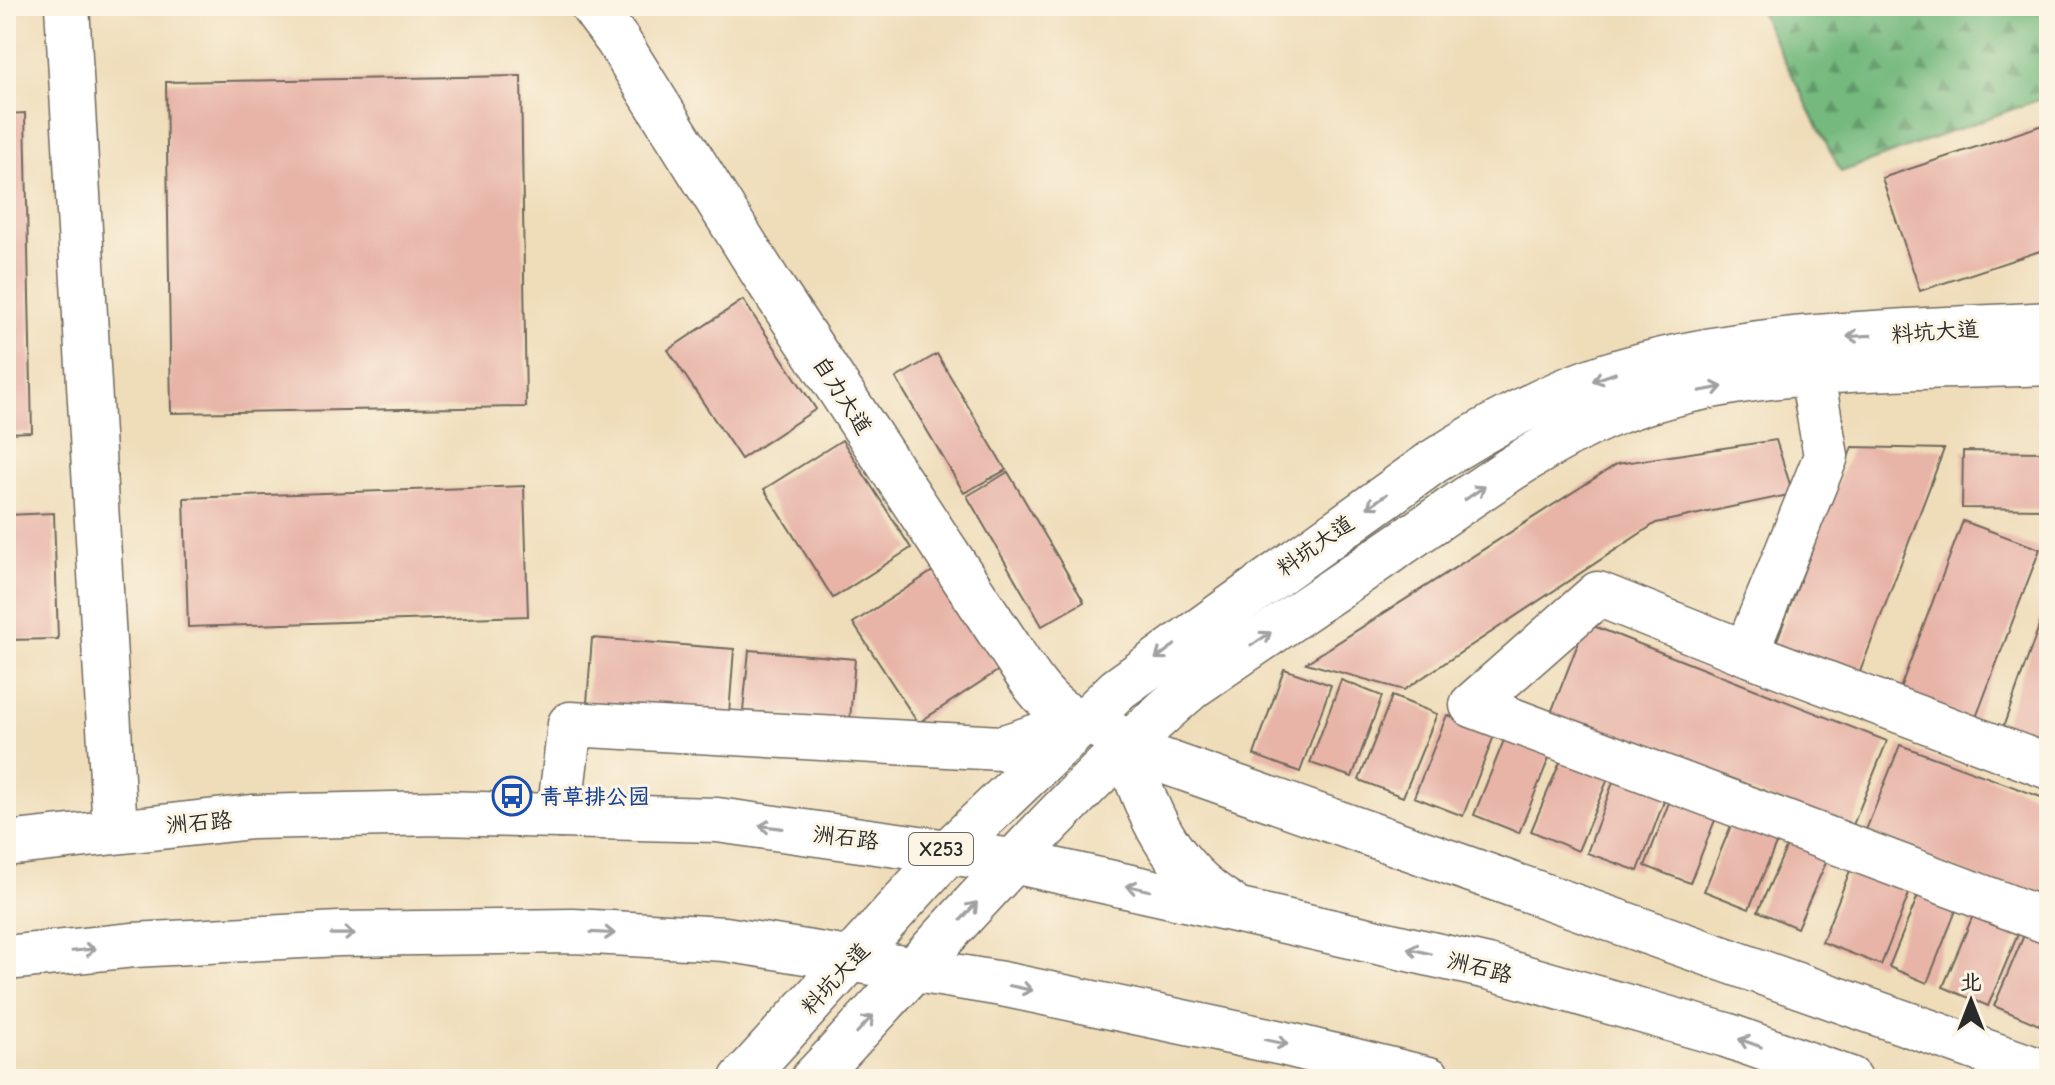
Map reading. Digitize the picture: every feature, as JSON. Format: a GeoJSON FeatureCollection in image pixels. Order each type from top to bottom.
{"type":"FeatureCollection","features":[{"type":"Feature","properties":{"kind":"street"},"geometry":{"type":"LineString","coordinates":[[67,6],[115,830]]}},
{"type":"Feature","properties":{"kind":"street","name":"自力大道"},"geometry":{"type":"LineString","coordinates":[[592,6],[618,41],[768,281],[1039,690],[1061,711],[1111,730],[1126,748]]}},
{"type":"Feature","properties":{"kind":"street","name":"料坑大道"},"geometry":{"type":"LineString","coordinates":[[742,1079],[950,850],[1086,720],[1160,655],[1486,428],[1539,401],[1606,375],[1675,356],[1739,345],[2049,324]]}},
{"type":"Feature","properties":{"kind":"street","name":"料坑大道"},"geometry":{"type":"LineString","coordinates":[[813,1079],[1013,861],[1193,686],[1543,446],[1613,414],[1684,394],[1751,381],[2049,363]]}},
{"type":"Feature","properties":{"kind":"street"},"geometry":{"type":"LineString","coordinates":[[1746,653],[1826,456],[1812,375]]}},
{"type":"Feature","properties":{"kind":"street"},"geometry":{"type":"LineString","coordinates":[[2049,767],[1598,594],[1472,705],[2049,922]]}},
{"type":"Feature","properties":{"kind":"street"},"geometry":{"type":"LineString","coordinates":[[559,816],[570,724],[1001,748],[1086,720]]}},
{"type":"Feature","properties":{"kind":"street"},"geometry":{"type":"LineString","coordinates":[[1126,748],[1146,808],[1163,841],[1190,875],[1241,911]]}},
{"type":"Feature","properties":{"kind":"street"},"geometry":{"type":"LineString","coordinates":[[1126,748],[2049,1074]]}},
{"type":"Feature","properties":{"kind":"street","name":"洲石路"},"geometry":{"type":"LineString","coordinates":[[6,844],[252,817],[440,813],[717,820],[1013,861],[1488,967],[1726,1035],[1850,1079]]}},
{"type":"Feature","properties":{"kind":"street"},"geometry":{"type":"LineString","coordinates":[[6,958],[237,938],[573,931],[725,939],[917,969],[1282,1043],[1429,1079]]}},
{"type":"Feature","properties":{"kind":"green space"},"geometry":{"type":"Polygon","coordinates":[[[1757,6],[2049,6],[2049,96],[1841,172],[1757,6]]]}},
{"type":"Feature","properties":{"kind":"building"},"geometry":{"type":"Polygon","coordinates":[[[521,76],[526,407],[171,413],[166,82],[521,76]]]}},
{"type":"Feature","properties":{"kind":"building"},"geometry":{"type":"Polygon","coordinates":[[[25,113],[32,432],[6,433],[6,114],[25,113]]]}},
{"type":"Feature","properties":{"kind":"building"},"geometry":{"type":"Polygon","coordinates":[[[2049,123],[2049,248],[1920,291],[1882,178],[2049,123]]]}},
{"type":"Feature","properties":{"kind":"building"},"geometry":{"type":"Polygon","coordinates":[[[743,300],[816,409],[741,459],[668,350],[743,300]]]}},
{"type":"Feature","properties":{"kind":"building"},"geometry":{"type":"Polygon","coordinates":[[[937,354],[1006,470],[964,493],[896,378],[937,354]]]}},
{"type":"Feature","properties":{"kind":"building"},"geometry":{"type":"Polygon","coordinates":[[[842,440],[911,548],[833,598],[764,489],[842,440]]]}},
{"type":"Feature","properties":{"kind":"building"},"geometry":{"type":"Polygon","coordinates":[[[1776,440],[1793,494],[1656,523],[1404,690],[1306,663],[1617,464],[1776,440]]]}},
{"type":"Feature","properties":{"kind":"building"},"geometry":{"type":"Polygon","coordinates":[[[1852,447],[1944,449],[1855,685],[1772,653],[1852,447]]]}},
{"type":"Feature","properties":{"kind":"building"},"geometry":{"type":"Polygon","coordinates":[[[1963,451],[2049,452],[2049,509],[1962,508],[1963,451]]]}},
{"type":"Feature","properties":{"kind":"building"},"geometry":{"type":"Polygon","coordinates":[[[1008,472],[1084,602],[1042,626],[967,496],[1008,472]]]}},
{"type":"Feature","properties":{"kind":"building"},"geometry":{"type":"Polygon","coordinates":[[[524,486],[528,616],[188,627],[184,498],[524,486]]]}},
{"type":"Feature","properties":{"kind":"building"},"geometry":{"type":"Polygon","coordinates":[[[54,513],[58,639],[6,640],[6,515],[54,513]]]}},
{"type":"Feature","properties":{"kind":"building"},"geometry":{"type":"Polygon","coordinates":[[[1963,521],[2040,549],[1972,728],[1896,699],[1963,521]]]}},
{"type":"Feature","properties":{"kind":"building"},"geometry":{"type":"Polygon","coordinates":[[[933,571],[999,670],[918,723],[853,623],[933,571]]]}},
{"type":"Feature","properties":{"kind":"building"},"geometry":{"type":"Polygon","coordinates":[[[2049,598],[2049,753],[2000,736],[2049,598]]]}},
{"type":"Feature","properties":{"kind":"building"},"geometry":{"type":"Polygon","coordinates":[[[1586,623],[1887,741],[1851,830],[1551,713],[1586,623]]]}},
{"type":"Feature","properties":{"kind":"building"},"geometry":{"type":"Polygon","coordinates":[[[592,638],[734,649],[729,714],[587,703],[592,638]]]}},
{"type":"Feature","properties":{"kind":"building"},"geometry":{"type":"Polygon","coordinates":[[[749,650],[855,659],[850,720],[743,711],[749,650]]]}},
{"type":"Feature","properties":{"kind":"building"},"geometry":{"type":"Polygon","coordinates":[[[1284,669],[1331,685],[1300,772],[1254,755],[1284,669]]]}},
{"type":"Feature","properties":{"kind":"building"},"geometry":{"type":"Polygon","coordinates":[[[1341,680],[1382,696],[1352,777],[1310,763],[1341,680]]]}},
{"type":"Feature","properties":{"kind":"building"},"geometry":{"type":"Polygon","coordinates":[[[1392,696],[1437,714],[1403,797],[1359,780],[1392,696]]]}},
{"type":"Feature","properties":{"kind":"building"},"geometry":{"type":"Polygon","coordinates":[[[1447,715],[1495,733],[1463,816],[1414,797],[1447,715]]]}},
{"type":"Feature","properties":{"kind":"building"},"geometry":{"type":"Polygon","coordinates":[[[1506,735],[1551,753],[1519,833],[1474,815],[1506,735]]]}},
{"type":"Feature","properties":{"kind":"building"},"geometry":{"type":"Polygon","coordinates":[[[1900,745],[2049,800],[2049,904],[1864,835],[1900,745]]]}},
{"type":"Feature","properties":{"kind":"building"},"geometry":{"type":"Polygon","coordinates":[[[1563,755],[1610,774],[1578,851],[1531,831],[1563,755]]]}},
{"type":"Feature","properties":{"kind":"building"},"geometry":{"type":"Polygon","coordinates":[[[1616,774],[1667,793],[1638,871],[1587,853],[1616,774]]]}},
{"type":"Feature","properties":{"kind":"building"},"geometry":{"type":"Polygon","coordinates":[[[1673,792],[1719,810],[1690,883],[1645,866],[1673,792]]]}},
{"type":"Feature","properties":{"kind":"building"},"geometry":{"type":"Polygon","coordinates":[[[1735,816],[1780,834],[1749,909],[1704,891],[1735,816]]]}},
{"type":"Feature","properties":{"kind":"building"},"geometry":{"type":"Polygon","coordinates":[[[1790,839],[1829,856],[1797,928],[1758,911],[1790,839]]]}},
{"type":"Feature","properties":{"kind":"building"},"geometry":{"type":"Polygon","coordinates":[[[1853,863],[1912,886],[1881,965],[1822,942],[1853,863]]]}},
{"type":"Feature","properties":{"kind":"building"},"geometry":{"type":"Polygon","coordinates":[[[1921,888],[1959,903],[1927,983],[1889,967],[1921,888]]]}},
{"type":"Feature","properties":{"kind":"building"},"geometry":{"type":"Polygon","coordinates":[[[1976,908],[2021,927],[1988,1006],[1943,987],[1976,908]]]}},
{"type":"Feature","properties":{"kind":"building"},"geometry":{"type":"Polygon","coordinates":[[[2027,928],[2049,936],[2049,999],[2039,1025],[1994,1006],[2027,928]]]}},
{"type":"Feature","properties":{"kind":"place","name":"青草排公园"},"geometry":{"type":"Point","coordinates":[512,796]}}]}
